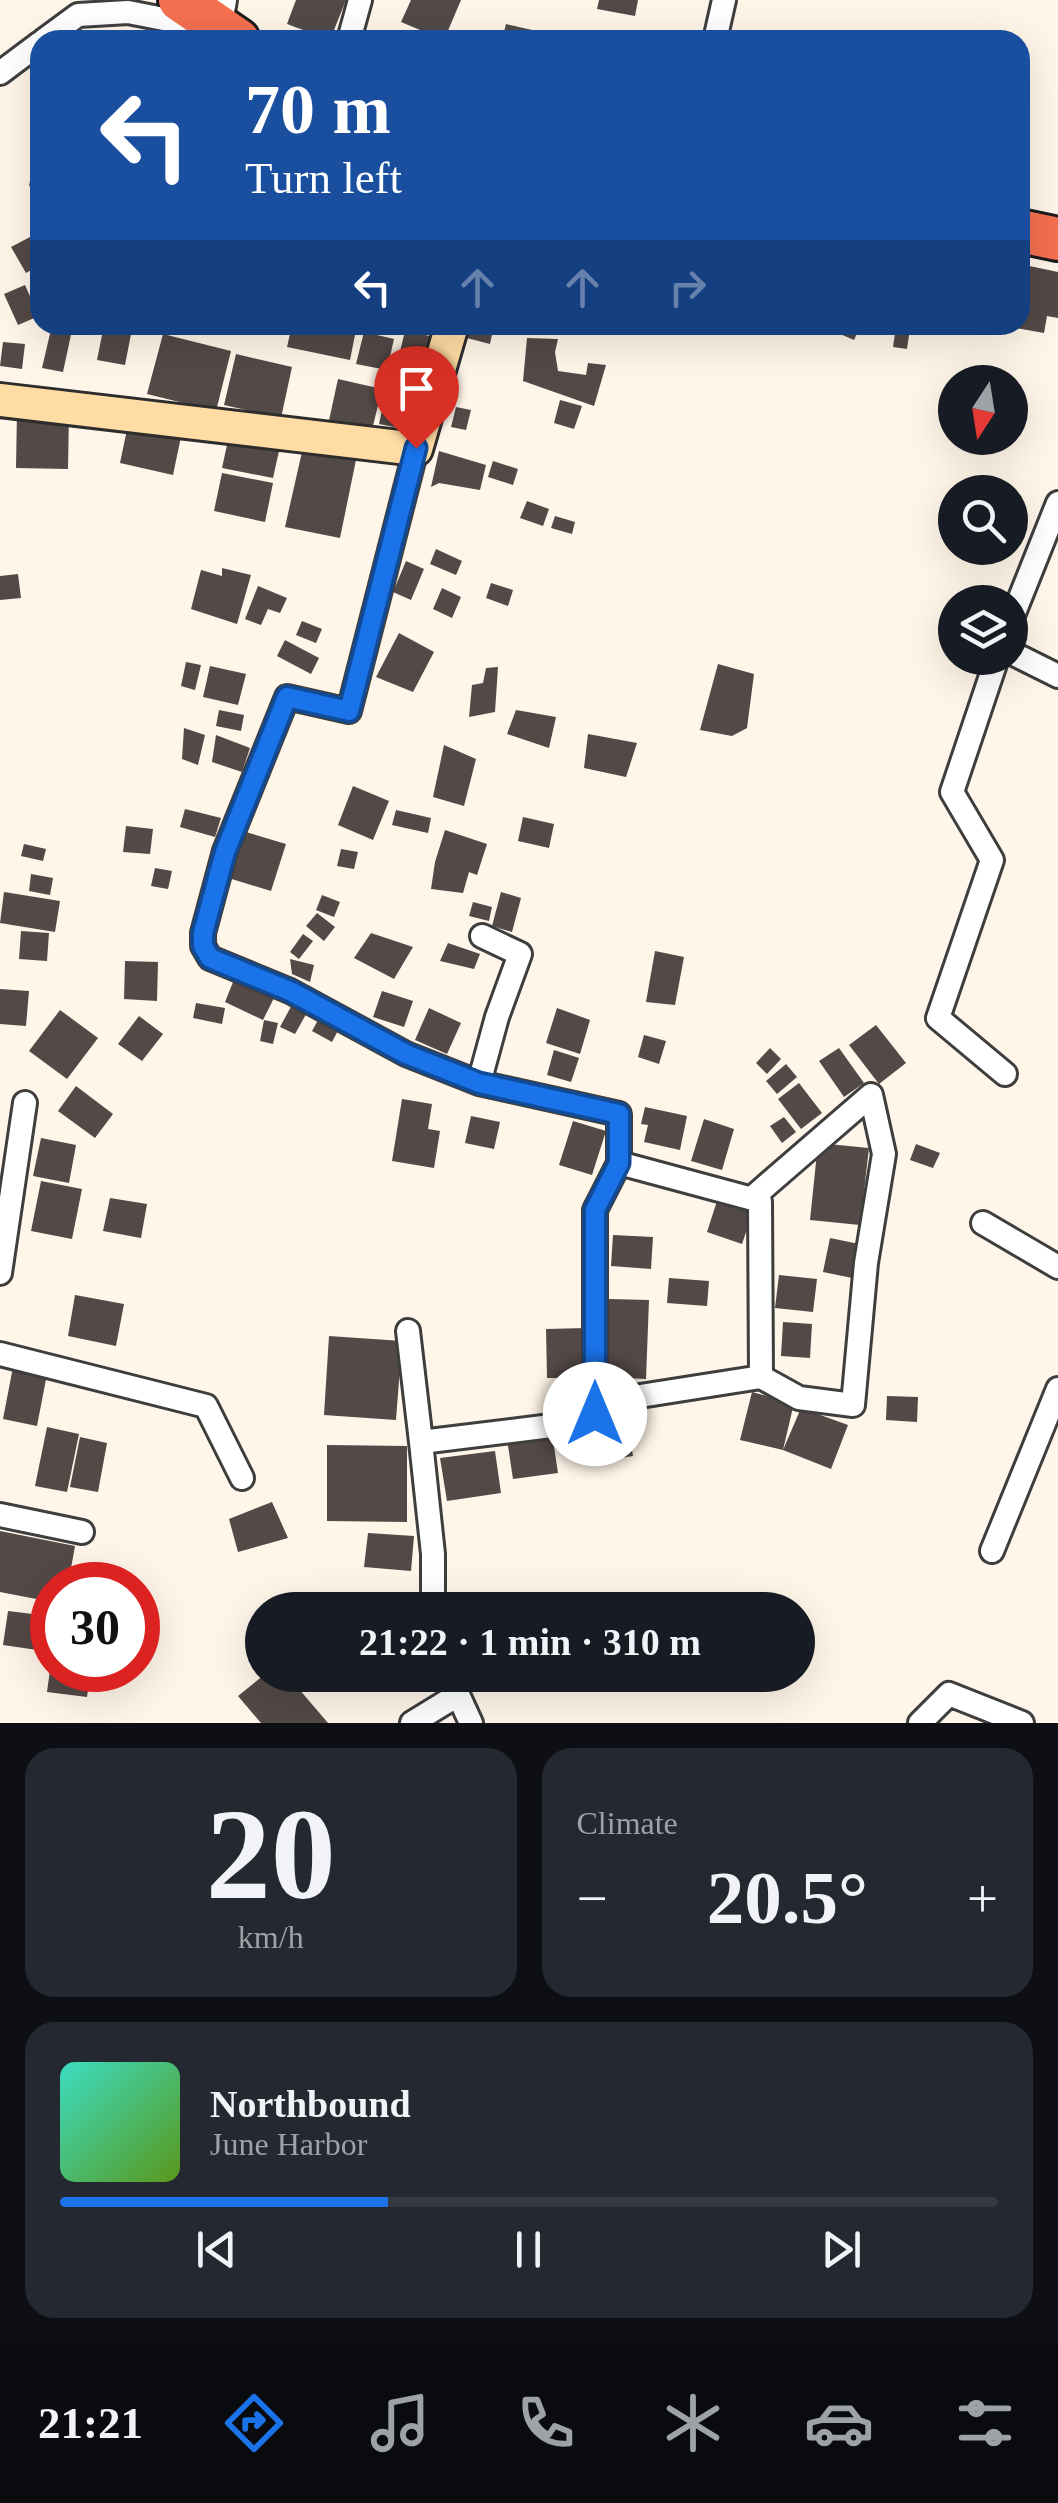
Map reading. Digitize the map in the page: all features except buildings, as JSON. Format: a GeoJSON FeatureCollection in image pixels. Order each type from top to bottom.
{"type":"FeatureCollection","features":[{"type":"Feature","properties":{"kind":"highway"},"geometry":{"type":"LineString","coordinates":[[180,0],[227,24]]}},
{"type":"Feature","properties":{"kind":"highway"},"geometry":{"type":"LineString","coordinates":[[1030,234],[1058,239]]}},
{"type":"Feature","properties":{"kind":"street"},"geometry":{"type":"LineString","coordinates":[[352,30],[360,0]]}},
{"type":"Feature","properties":{"kind":"street"},"geometry":{"type":"LineString","coordinates":[[717,30],[724,0]]}},
{"type":"Feature","properties":{"kind":"street"},"geometry":{"type":"LineString","coordinates":[[57,30],[78,14],[128,12],[227,24]]}},
{"type":"Feature","properties":{"kind":"street"},"geometry":{"type":"LineString","coordinates":[[0,73],[30,51]]}},
{"type":"Feature","properties":{"kind":"street"},"geometry":{"type":"LineString","coordinates":[[449,335],[349,711],[287,697],[225,852],[203,946],[210,958],[290,991],[406,1054],[479,1083],[619,1114],[619,1163],[595,1210],[595,1414]]}},
{"type":"Feature","properties":{"kind":"street"},"geometry":{"type":"LineString","coordinates":[[0,400],[416,448]]}},
{"type":"Feature","properties":{"kind":"street"},"geometry":{"type":"LineString","coordinates":[[1025,585],[1058,503]]}},
{"type":"Feature","properties":{"kind":"street"},"geometry":{"type":"LineString","coordinates":[[1028,661],[1058,676]]}},
{"type":"Feature","properties":{"kind":"street"},"geometry":{"type":"LineString","coordinates":[[991,675],[952,792],[992,860],[938,1018],[1005,1074]]}},
{"type":"Feature","properties":{"kind":"street"},"geometry":{"type":"LineString","coordinates":[[479,1083],[496,1017],[520,954],[482,936]]}},
{"type":"Feature","properties":{"kind":"street"},"geometry":{"type":"LineString","coordinates":[[421,1442],[551,1426],[640,1396],[762,1377],[799,1398],[853,1405],[866,1263],[884,1154],[871,1095],[752,1198]]}},
{"type":"Feature","properties":{"kind":"street"},"geometry":{"type":"LineString","coordinates":[[0,1273],[25,1102]]}},
{"type":"Feature","properties":{"kind":"street"},"geometry":{"type":"LineString","coordinates":[[619,1163],[760,1201],[762,1377]]}},
{"type":"Feature","properties":{"kind":"street"},"geometry":{"type":"LineString","coordinates":[[982,1224],[1058,1267]]}},
{"type":"Feature","properties":{"kind":"street"},"geometry":{"type":"LineString","coordinates":[[408,1332],[433,1554],[433,1592]]}},
{"type":"Feature","properties":{"kind":"street"},"geometry":{"type":"LineString","coordinates":[[0,1354],[206,1406],[242,1478]]}},
{"type":"Feature","properties":{"kind":"street"},"geometry":{"type":"LineString","coordinates":[[992,1550],[1058,1389]]}},
{"type":"Feature","properties":{"kind":"street"},"geometry":{"type":"LineString","coordinates":[[0,1515],[82,1532]]}},
{"type":"Feature","properties":{"kind":"street"},"geometry":{"type":"LineString","coordinates":[[412,1723],[446,1692]]}},
{"type":"Feature","properties":{"kind":"street"},"geometry":{"type":"LineString","coordinates":[[455,1692],[471,1723]]}},
{"type":"Feature","properties":{"kind":"street"},"geometry":{"type":"LineString","coordinates":[[920,1723],[949,1694],[1022,1723]]}},
{"type":"Feature","properties":{"kind":"route"},"geometry":{"type":"LineString","coordinates":[[416,448],[349,711],[287,697],[225,852],[203,946],[210,958],[290,991],[406,1054],[479,1083],[619,1114],[619,1163],[595,1210],[595,1414]]}}]}
